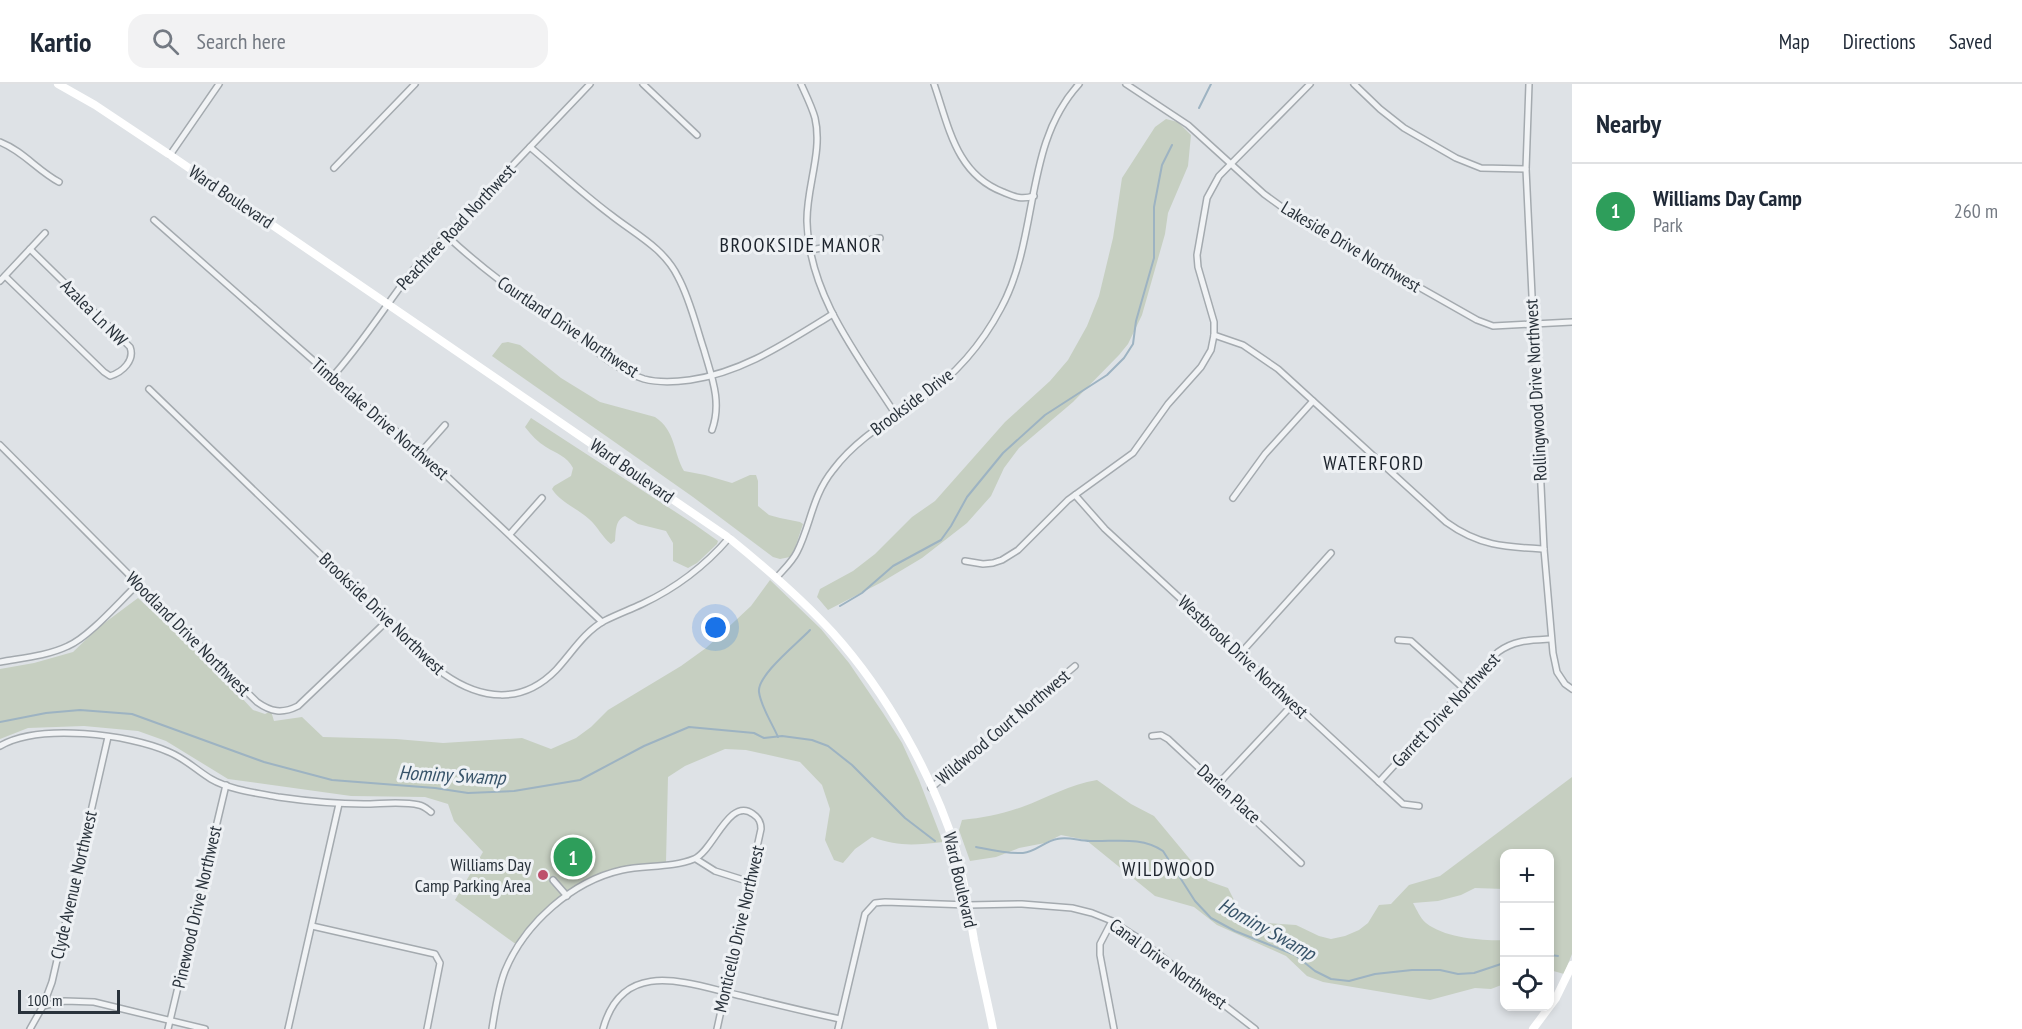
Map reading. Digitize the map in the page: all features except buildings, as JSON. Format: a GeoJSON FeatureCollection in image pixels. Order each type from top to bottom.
{"type":"FeatureCollection","features":[{"type":"Feature","properties":{"kind":"main road","name":"Ward Boulevard"},"geometry":{"type":"LineString","coordinates":[[58,84],[95,105],[170,155],[729,538],[777,577],[834,634],[862,669],[895,720],[931,788],[956,851],[993,1029]]}},
{"type":"Feature","properties":{"kind":"main road"},"geometry":{"type":"LineString","coordinates":[[1533,1029],[1556,998],[1572,965]]}},
{"type":"Feature","properties":{"kind":"street"},"geometry":{"type":"LineString","coordinates":[[170,155],[219,84]]}},
{"type":"Feature","properties":{"kind":"street"},"geometry":{"type":"LineString","coordinates":[[334,168],[416,84]]}},
{"type":"Feature","properties":{"kind":"street","name":"Peachtree Road Northwest"},"geometry":{"type":"LineString","coordinates":[[332,377],[362,341],[413,270],[590,84]]}},
{"type":"Feature","properties":{"kind":"street"},"geometry":{"type":"LineString","coordinates":[[643,84],[697,135]]}},
{"type":"Feature","properties":{"kind":"street"},"geometry":{"type":"LineString","coordinates":[[801,84],[815,119],[816,134],[807,206],[810,250],[815,271],[833,314],[896,415]]}},
{"type":"Feature","properties":{"kind":"street"},"geometry":{"type":"LineString","coordinates":[[934,84],[956,146],[972,172],[994,188],[1022,200],[1034,196]]}},
{"type":"Feature","properties":{"kind":"street","name":"Brookside Drive"},"geometry":{"type":"LineString","coordinates":[[777,577],[796,555],[815,500],[832,470],[861,440],[923,398],[945,380],[970,354],[992,325],[1017,274],[1042,152],[1049,130],[1069,95],[1079,84]]}},
{"type":"Feature","properties":{"kind":"street","name":"Lakeside Drive Northwest"},"geometry":{"type":"LineString","coordinates":[[1126,84],[1188,125],[1264,194],[1298,218],[1477,320],[1493,326],[1572,322]]}},
{"type":"Feature","properties":{"kind":"street"},"geometry":{"type":"LineString","coordinates":[[965,561],[993,563],[1011,555],[1075,495],[1133,453],[1168,404],[1201,367],[1211,350],[1214,335],[1214,322],[1198,267],[1197,255],[1207,198],[1215,182],[1231,163],[1310,84]]}},
{"type":"Feature","properties":{"kind":"street"},"geometry":{"type":"LineString","coordinates":[[1354,84],[1404,128],[1456,158],[1481,168],[1526,169]]}},
{"type":"Feature","properties":{"kind":"street","name":"Rollingwood Drive Northwest"},"geometry":{"type":"LineString","coordinates":[[1529,84],[1526,169],[1532,324],[1550,639],[1557,672],[1565,684],[1572,689]]}},
{"type":"Feature","properties":{"kind":"street"},"geometry":{"type":"LineString","coordinates":[[0,142],[17,151],[39,170],[60,182]]}},
{"type":"Feature","properties":{"kind":"street"},"geometry":{"type":"LineString","coordinates":[[530,147],[611,216],[649,242],[663,256],[678,277],[718,401],[718,410],[712,430]]}},
{"type":"Feature","properties":{"kind":"street","name":"Timberlake Drive Northwest"},"geometry":{"type":"LineString","coordinates":[[154,220],[421,452],[602,622]]}},
{"type":"Feature","properties":{"kind":"street"},"geometry":{"type":"LineString","coordinates":[[0,281],[45,233]]}},
{"type":"Feature","properties":{"kind":"street","name":"Courtland Drive Northwest"},"geometry":{"type":"LineString","coordinates":[[446,235],[496,279],[625,370],[654,381],[682,381],[712,377],[741,367],[833,314]]}},
{"type":"Feature","properties":{"kind":"street"},"geometry":{"type":"LineString","coordinates":[[810,250],[880,238]]}},
{"type":"Feature","properties":{"kind":"street","name":"Azalea Ln NW"},"geometry":{"type":"LineString","coordinates":[[5,276],[110,376],[117,374],[132,360],[130,347],[30,249]]}},
{"type":"Feature","properties":{"kind":"street"},"geometry":{"type":"LineString","coordinates":[[1214,335],[1232,340],[1252,350],[1278,369],[1446,522],[1462,533],[1494,546],[1544,549]]}},
{"type":"Feature","properties":{"kind":"street","name":"Brookside Drive Northwest"},"geometry":{"type":"LineString","coordinates":[[149,389],[444,674],[458,684],[480,693],[502,696],[524,692],[538,685],[555,671],[602,622],[688,578],[705,564],[729,538]]}},
{"type":"Feature","properties":{"kind":"street"},"geometry":{"type":"LineString","coordinates":[[1233,498],[1264,454],[1312,400]]}},
{"type":"Feature","properties":{"kind":"street"},"geometry":{"type":"LineString","coordinates":[[421,452],[445,425]]}},
{"type":"Feature","properties":{"kind":"street","name":"Woodland Drive Northwest"},"geometry":{"type":"LineString","coordinates":[[0,444],[109,554],[136,585],[257,702],[272,711],[284,711],[298,706],[388,620]]}},
{"type":"Feature","properties":{"kind":"street","name":"Westbrook Drive Northwest"},"geometry":{"type":"LineString","coordinates":[[1075,495],[1105,530],[1403,804],[1419,806]]}},
{"type":"Feature","properties":{"kind":"street"},"geometry":{"type":"LineString","coordinates":[[510,534],[542,498]]}},
{"type":"Feature","properties":{"kind":"street"},"geometry":{"type":"LineString","coordinates":[[1239,655],[1331,553]]}},
{"type":"Feature","properties":{"kind":"street"},"geometry":{"type":"LineString","coordinates":[[0,662],[47,653],[69,646],[83,636],[136,585]]}},
{"type":"Feature","properties":{"kind":"street","name":"Garrett Drive Northwest"},"geometry":{"type":"LineString","coordinates":[[1380,782],[1463,688],[1506,647],[1521,641],[1550,639]]}},
{"type":"Feature","properties":{"kind":"street"},"geometry":{"type":"LineString","coordinates":[[1398,640],[1411,641],[1463,688]]}},
{"type":"Feature","properties":{"kind":"street","name":"Wildwood Court Northwest"},"geometry":{"type":"LineString","coordinates":[[931,788],[1075,666]]}},
{"type":"Feature","properties":{"kind":"street"},"geometry":{"type":"LineString","coordinates":[[1218,784],[1293,704]]}},
{"type":"Feature","properties":{"kind":"street"},"geometry":{"type":"LineString","coordinates":[[0,746],[15,739],[39,733],[108,737],[144,743],[168,751],[188,761],[211,779],[226,785],[277,796],[339,804],[417,804],[431,812]]}},
{"type":"Feature","properties":{"kind":"street","name":"Darien Place"},"geometry":{"type":"LineString","coordinates":[[1152,736],[1161,735],[1218,784],[1301,863]]}},
{"type":"Feature","properties":{"kind":"street","name":"Clyde Avenue Northwest"},"geometry":{"type":"LineString","coordinates":[[30,1029],[43,1006],[52,982],[108,737]]}},
{"type":"Feature","properties":{"kind":"street","name":"Pinewood Drive Northwest"},"geometry":{"type":"LineString","coordinates":[[168,1029],[226,785]]}},
{"type":"Feature","properties":{"kind":"street"},"geometry":{"type":"LineString","coordinates":[[288,1029],[339,804]]}},
{"type":"Feature","properties":{"kind":"street","name":"Monticello Drive Northwest"},"geometry":{"type":"LineString","coordinates":[[696,859],[737,812],[744,810],[756,815],[760,821],[761,829],[717,1029]]}},
{"type":"Feature","properties":{"kind":"street"},"geometry":{"type":"LineString","coordinates":[[492,1029],[502,978],[513,954],[544,914],[567,896],[591,882],[621,870],[668,865],[696,859],[721,873],[750,882]]}},
{"type":"Feature","properties":{"kind":"street"},"geometry":{"type":"LineString","coordinates":[[553,880],[567,896]]}},
{"type":"Feature","properties":{"kind":"street","name":"Canal Drive Northwest"},"geometry":{"type":"LineString","coordinates":[[840,1019],[865,914],[875,903],[1022,904],[1092,913],[1112,921],[1135,936],[1255,1029]]}},
{"type":"Feature","properties":{"kind":"street"},"geometry":{"type":"LineString","coordinates":[[1112,921],[1100,944],[1100,955],[1114,1029]]}},
{"type":"Feature","properties":{"kind":"street"},"geometry":{"type":"LineString","coordinates":[[312,926],[432,952],[438,956],[440,963],[427,1029]]}},
{"type":"Feature","properties":{"kind":"street"},"geometry":{"type":"LineString","coordinates":[[603,1029],[608,1013],[616,1000],[627,990],[642,983],[664,980],[700,984],[840,1019],[838,1029]]}},
{"type":"Feature","properties":{"kind":"street"},"geometry":{"type":"LineString","coordinates":[[43,1006],[65,1001],[94,1002],[205,1029]]}},
{"type":"Feature","properties":{"kind":"green space"},"geometry":{"type":"Polygon","coordinates":[[[1166,119],[1178,122],[1191,135],[1188,166],[1168,213],[1165,234],[1142,315],[1128,344],[1073,402],[1019,448],[1004,468],[991,496],[967,523],[922,558],[828,610],[817,597],[820,589],[853,571],[875,554],[912,517],[935,501],[1005,422],[1050,381],[1068,360],[1087,326],[1099,296],[1113,238],[1122,178],[1155,127],[1166,119]]]}},
{"type":"Feature","properties":{"kind":"green space"},"geometry":{"type":"Polygon","coordinates":[[[502,343],[520,345],[561,378],[600,402],[655,417],[671,435],[684,471],[732,483],[750,475],[756,475],[758,506],[769,515],[803,524],[790,557],[780,559],[773,557],[693,497],[492,356],[502,343]]]}},
{"type":"Feature","properties":{"kind":"green space"},"geometry":{"type":"Polygon","coordinates":[[[531,418],[694,524],[718,541],[717,544],[697,563],[688,568],[673,561],[673,543],[666,531],[638,524],[625,516],[618,523],[615,541],[611,544],[589,519],[560,498],[552,489],[571,476],[573,468],[565,458],[543,445],[527,430],[525,427],[531,418]]]}},
{"type":"Feature","properties":{"kind":"green space"},"geometry":{"type":"Polygon","coordinates":[[[770,580],[821,629],[849,663],[883,713],[902,743],[943,842],[907,844],[872,837],[855,849],[843,863],[834,860],[825,840],[830,809],[822,785],[800,762],[746,750],[725,749],[685,766],[668,777],[666,862],[621,867],[579,884],[543,911],[517,945],[455,900],[483,852],[454,821],[448,804],[425,797],[351,796],[228,779],[166,741],[138,731],[84,726],[28,728],[0,739],[0,669],[34,663],[73,652],[99,627],[138,598],[213,667],[253,710],[265,714],[271,711],[274,721],[302,717],[323,737],[443,743],[522,738],[551,749],[576,738],[608,710],[681,666],[706,648],[751,606],[770,580]]]}},
{"type":"Feature","properties":{"kind":"green space"},"geometry":{"type":"Polygon","coordinates":[[[1572,777],[1572,954],[1564,974],[1554,971],[1554,849],[1500,849],[1500,889],[1475,888],[1461,895],[1438,901],[1413,903],[1424,921],[1443,932],[1475,939],[1500,940],[1500,986],[1491,989],[1475,988],[1430,1000],[1323,982],[1307,976],[1286,956],[1217,925],[1194,907],[1155,896],[1086,840],[1061,835],[1045,843],[1019,848],[996,857],[970,861],[959,830],[962,820],[1007,812],[1068,788],[1097,780],[1131,804],[1154,816],[1208,881],[1228,888],[1240,912],[1268,923],[1296,925],[1331,939],[1359,930],[1368,923],[1379,905],[1391,904],[1409,885],[1440,876],[1572,777]]]}},
{"type":"Feature","properties":{"kind":"waterway"},"geometry":{"type":"LineString","coordinates":[[1199,108],[1211,84]]}},
{"type":"Feature","properties":{"kind":"waterway"},"geometry":{"type":"LineString","coordinates":[[840,606],[862,593],[893,566],[941,540],[967,497],[1003,453],[1045,415],[1107,375],[1124,358],[1133,344],[1136,321],[1154,258],[1154,207],[1162,165],[1172,145]]}},
{"type":"Feature","properties":{"kind":"waterway"},"geometry":{"type":"LineString","coordinates":[[778,737],[762,703],[760,685],[771,668],[810,630]]}},
{"type":"Feature","properties":{"kind":"waterway","name":"Hominy Swamp"},"geometry":{"type":"LineString","coordinates":[[0,722],[46,713],[80,710],[132,714],[264,762],[332,780],[435,788],[468,793],[514,791],[580,780],[644,746],[689,727],[754,733],[764,738],[782,736],[812,740],[828,746],[852,765],[905,818],[935,841]]}},
{"type":"Feature","properties":{"kind":"waterway","name":"Hominy Swamp"},"geometry":{"type":"LineString","coordinates":[[976,847],[1023,853],[1061,838],[1137,842],[1155,846],[1163,851],[1195,901],[1211,918],[1235,931],[1295,955],[1315,971],[1331,979],[1349,981],[1375,974],[1412,970],[1474,973],[1500,964]]}},
{"type":"Feature","properties":{"kind":"waterway","name":"Hominy Swamp"},"geometry":{"type":"LineString","coordinates":[[1554,956],[1558,956]]}},
{"type":"Feature","properties":{"kind":"place","name":"Williams Day Camp"},"geometry":{"type":"Point","coordinates":[573,857]}},
{"type":"Feature","properties":{"kind":"place","name":"Williams Day Camp Parking Area"},"geometry":{"type":"Point","coordinates":[543,875]}},
{"type":"Feature","properties":{"kind":"district","name":"BROOKSIDE MANOR"},"geometry":{"type":"Point","coordinates":[801,245]}},
{"type":"Feature","properties":{"kind":"district","name":"WATERFORD"},"geometry":{"type":"Point","coordinates":[1374,463]}},
{"type":"Feature","properties":{"kind":"district","name":"WILDWOOD"},"geometry":{"type":"Point","coordinates":[1169,869]}}]}
